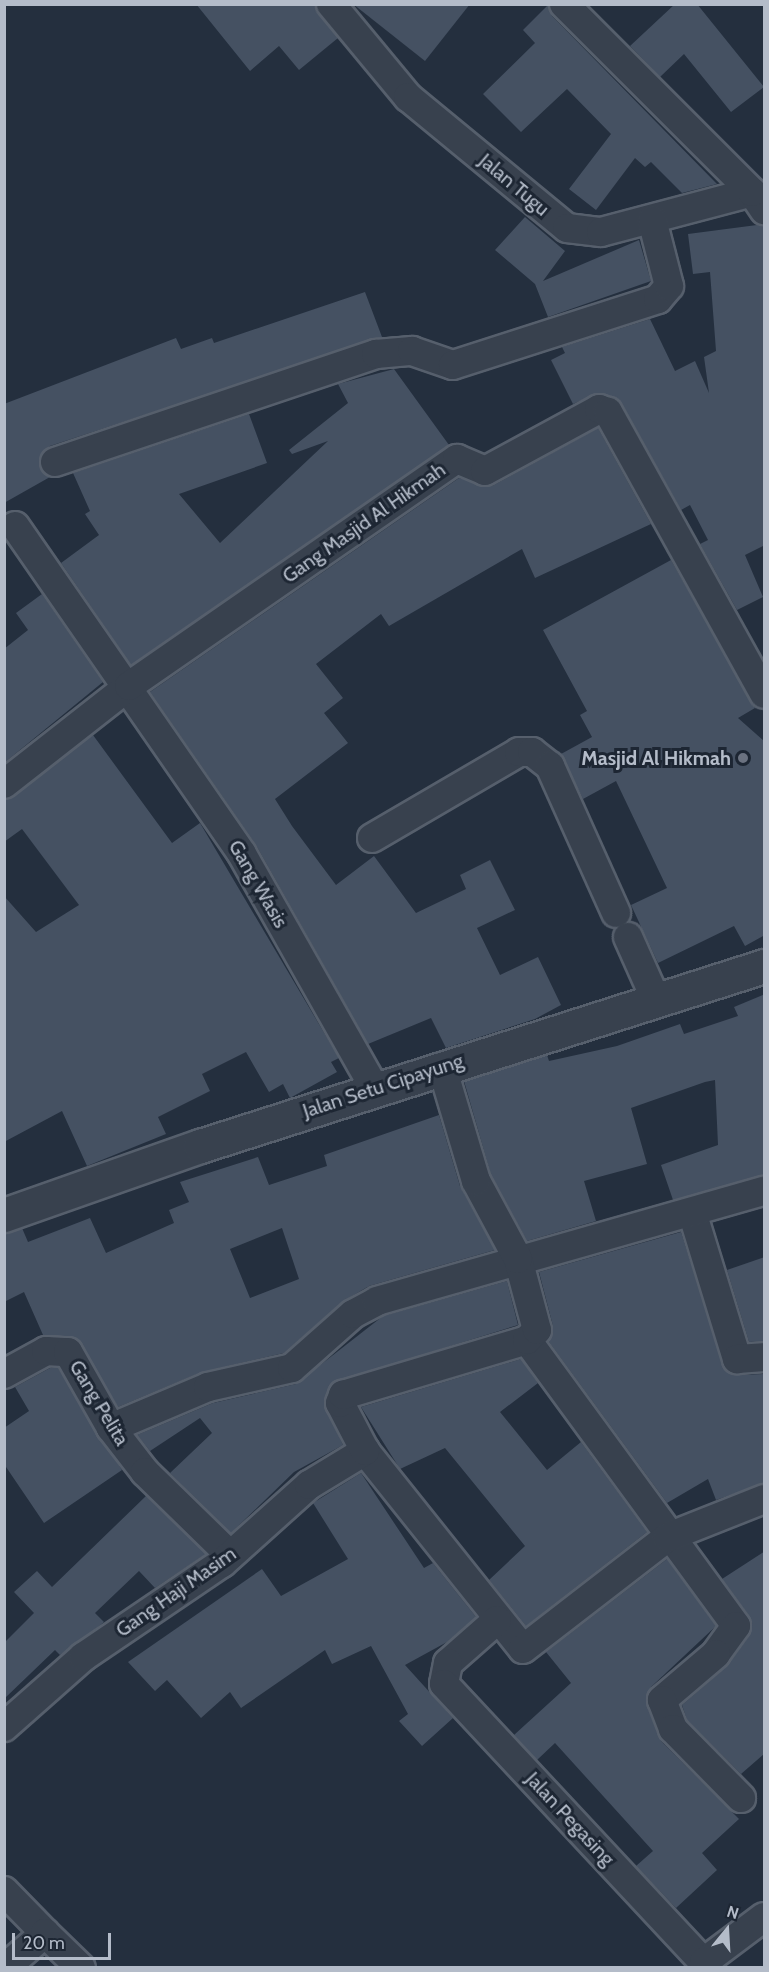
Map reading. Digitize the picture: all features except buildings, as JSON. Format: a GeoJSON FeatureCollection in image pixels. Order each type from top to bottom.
{"type":"FeatureCollection","features":[{"type":"Feature","properties":{"kind":"street","name":"Jalan Tugu"},"geometry":{"type":"LineString","coordinates":[[331,4],[408,97],[567,228],[601,232],[652,220],[758,201]]}},
{"type":"Feature","properties":{"kind":"street","name":"Jalan Tugu"},"geometry":{"type":"LineString","coordinates":[[564,4],[758,201]]}},
{"type":"Feature","properties":{"kind":"street"},"geometry":{"type":"LineString","coordinates":[[55,462],[376,354],[412,351],[453,365],[658,298],[669,286],[652,220]]}},
{"type":"Feature","properties":{"kind":"street","name":"Gang Masjid Al Hikmah"},"geometry":{"type":"LineString","coordinates":[[129,686],[457,459],[467,459],[483,472],[599,409],[608,412],[765,694]]}},
{"type":"Feature","properties":{"kind":"street","name":"Gang Wasis"},"geometry":{"type":"LineString","coordinates":[[15,526],[129,686],[242,854],[375,1089]]}},
{"type":"Feature","properties":{"kind":"street"},"geometry":{"type":"LineString","coordinates":[[4,784],[129,686]]}},
{"type":"Feature","properties":{"kind":"street"},"geometry":{"type":"LineString","coordinates":[[372,838],[519,752],[532,752],[550,766],[656,1000]]}},
{"type":"Feature","properties":{"kind":"street","name":"Jalan Setu Cipayung"},"geometry":{"type":"LineString","coordinates":[[4,1215],[442,1067],[765,966]]}},
{"type":"Feature","properties":{"kind":"street"},"geometry":{"type":"LineString","coordinates":[[442,1067],[476,1181],[518,1259],[537,1330],[527,1340],[343,1395],[340,1403],[360,1442],[496,1620],[523,1649],[668,1537],[765,1499]]}},
{"type":"Feature","properties":{"kind":"street"},"geometry":{"type":"LineString","coordinates":[[111,1428],[208,1387],[292,1368],[365,1306],[518,1259],[693,1215],[765,1191]]}},
{"type":"Feature","properties":{"kind":"street"},"geometry":{"type":"LineString","coordinates":[[693,1215],[737,1359],[765,1357]]}},
{"type":"Feature","properties":{"kind":"street"},"geometry":{"type":"LineString","coordinates":[[527,1340],[668,1537],[736,1626],[716,1654],[662,1700],[673,1729],[741,1798]]}},
{"type":"Feature","properties":{"kind":"street","name":"Gang Pelita"},"geometry":{"type":"LineString","coordinates":[[4,1374],[46,1351],[68,1352],[111,1428],[145,1472],[231,1555]]}},
{"type":"Feature","properties":{"kind":"street","name":"Gang Haji Masim"},"geometry":{"type":"LineString","coordinates":[[4,1727],[83,1657],[231,1555],[360,1442]]}},
{"type":"Feature","properties":{"kind":"street","name":"Jalan Pegasing"},"geometry":{"type":"LineString","coordinates":[[496,1620],[448,1663],[444,1684],[707,1965],[765,1917]]}},
{"type":"Feature","properties":{"kind":"street"},"geometry":{"type":"LineString","coordinates":[[4,1891],[81,1968]]}},
{"type":"Feature","properties":{"kind":"street"},"geometry":{"type":"LineString","coordinates":[[5,1968],[45,1933]]}},
{"type":"Feature","properties":{"kind":"place","name":"Masjid Al Hikmah"},"geometry":{"type":"Point","coordinates":[743,758]}}]}
